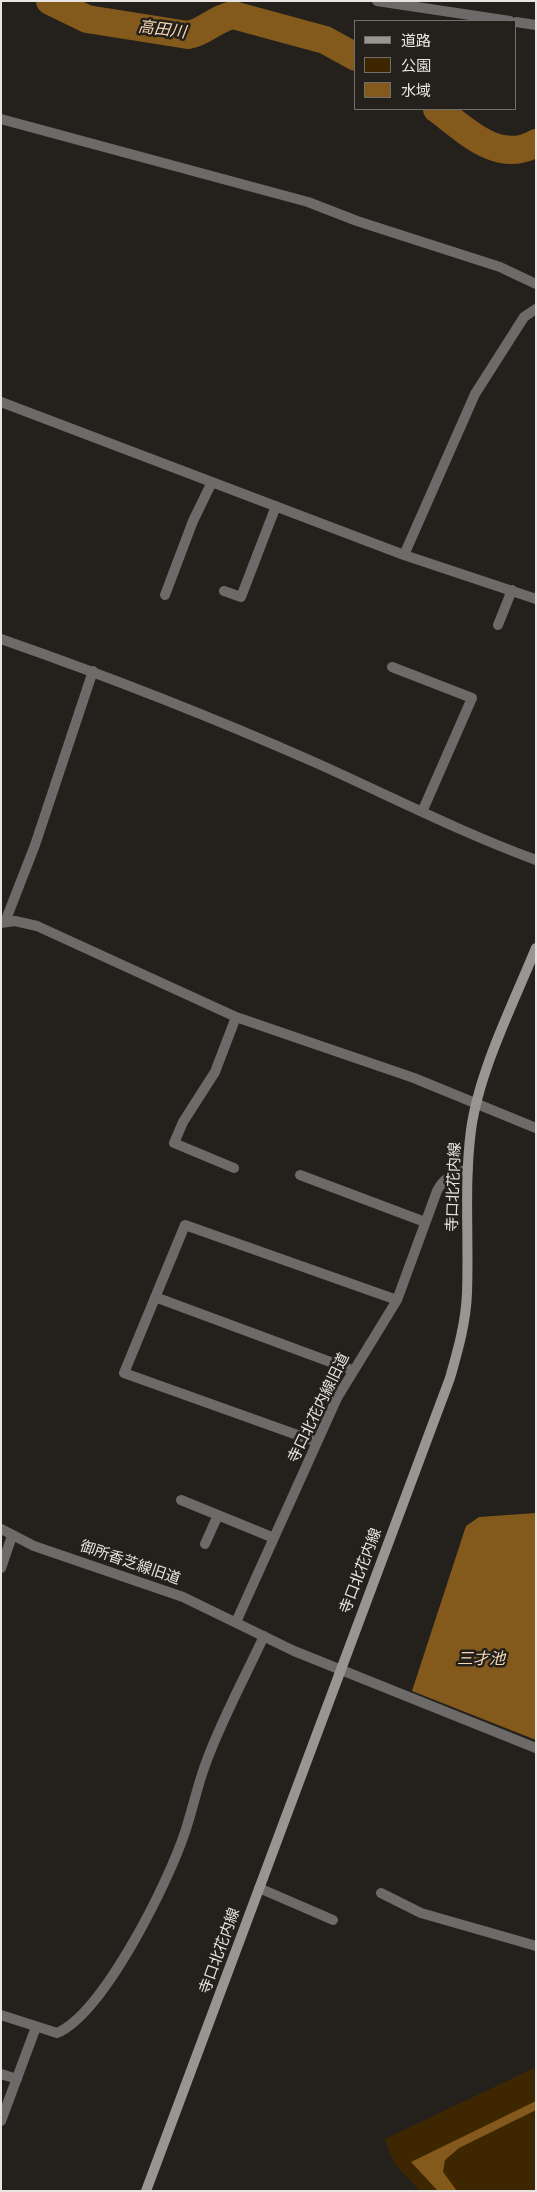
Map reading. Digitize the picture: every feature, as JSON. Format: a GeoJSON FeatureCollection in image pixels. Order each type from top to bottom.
{"type":"FeatureCollection","features":[{"type":"Feature","properties":{"kind":"main road","name":"寺口北花内線"},"geometry":{"type":"LineString","coordinates":[[146,2191],[450,1378],[459,1346],[467,1294],[468,1169],[471,1127],[487,1069],[536,948]]}},
{"type":"Feature","properties":{"kind":"street"},"geometry":{"type":"LineString","coordinates":[[377,1],[503,20]]}},
{"type":"Feature","properties":{"kind":"street"},"geometry":{"type":"LineString","coordinates":[[517,22],[536,25]]}},
{"type":"Feature","properties":{"kind":"street"},"geometry":{"type":"LineString","coordinates":[[1,119],[300,200],[357,222],[500,267],[536,284]]}},
{"type":"Feature","properties":{"kind":"street"},"geometry":{"type":"LineString","coordinates":[[404,555],[476,394],[524,317],[536,309]]}},
{"type":"Feature","properties":{"kind":"street"},"geometry":{"type":"LineString","coordinates":[[1,402],[404,555],[536,599]]}},
{"type":"Feature","properties":{"kind":"street"},"geometry":{"type":"LineString","coordinates":[[165,595],[193,521],[212,482]]}},
{"type":"Feature","properties":{"kind":"street"},"geometry":{"type":"LineString","coordinates":[[224,591],[241,597],[276,506]]}},
{"type":"Feature","properties":{"kind":"street"},"geometry":{"type":"LineString","coordinates":[[498,625],[512,590]]}},
{"type":"Feature","properties":{"kind":"street"},"geometry":{"type":"LineString","coordinates":[[1,639],[93,671],[313,762],[489,842],[536,860]]}},
{"type":"Feature","properties":{"kind":"street"},"geometry":{"type":"LineString","coordinates":[[392,667],[472,698],[422,812]]}},
{"type":"Feature","properties":{"kind":"street"},"geometry":{"type":"LineString","coordinates":[[3,923],[35,845],[93,671]]}},
{"type":"Feature","properties":{"kind":"street"},"geometry":{"type":"LineString","coordinates":[[3,923],[15,921],[38,926],[236,1017],[414,1078],[536,1128]]}},
{"type":"Feature","properties":{"kind":"street"},"geometry":{"type":"LineString","coordinates":[[234,1168],[174,1143],[183,1122],[216,1072],[236,1017]]}},
{"type":"Feature","properties":{"kind":"street","name":"寺口北花内線旧道"},"geometry":{"type":"LineString","coordinates":[[236,1622],[317,1442],[352,1370],[396,1300],[442,1181],[468,1169]]}},
{"type":"Feature","properties":{"kind":"street"},"geometry":{"type":"LineString","coordinates":[[300,1175],[425,1222]]}},
{"type":"Feature","properties":{"kind":"street"},"geometry":{"type":"LineString","coordinates":[[317,1442],[124,1372],[186,1225],[396,1300]]}},
{"type":"Feature","properties":{"kind":"street"},"geometry":{"type":"LineString","coordinates":[[155,1297],[352,1370]]}},
{"type":"Feature","properties":{"kind":"street"},"geometry":{"type":"LineString","coordinates":[[181,1500],[274,1538]]}},
{"type":"Feature","properties":{"kind":"street"},"geometry":{"type":"LineString","coordinates":[[205,1544],[218,1515]]}},
{"type":"Feature","properties":{"kind":"street","name":"御所香芝線旧道"},"geometry":{"type":"LineString","coordinates":[[1,1530],[34,1546],[183,1597],[264,1636],[340,1669],[536,1748]]}},
{"type":"Feature","properties":{"kind":"street"},"geometry":{"type":"LineString","coordinates":[[1,1568],[12,1536]]}},
{"type":"Feature","properties":{"kind":"street"},"geometry":{"type":"LineString","coordinates":[[1,2015],[57,2033],[65,2030],[113,1978],[178,1852],[207,1760],[264,1636]]}},
{"type":"Feature","properties":{"kind":"street"},"geometry":{"type":"LineString","coordinates":[[259,1888],[333,1920]]}},
{"type":"Feature","properties":{"kind":"street"},"geometry":{"type":"LineString","coordinates":[[381,1893],[401,1905],[421,1913],[536,1946]]}},
{"type":"Feature","properties":{"kind":"street"},"geometry":{"type":"LineString","coordinates":[[1,2121],[36,2027]]}},
{"type":"Feature","properties":{"kind":"street"},"geometry":{"type":"LineString","coordinates":[[1,2074],[17,2079]]}},
{"type":"Feature","properties":{"kind":"green space"},"geometry":{"type":"Polygon","coordinates":[[[536,2067],[536,2191],[420,2191],[394,2163],[385,2139],[536,2067]]]}},
{"type":"Feature","properties":{"kind":"water","name":"三才池"},"geometry":{"type":"Polygon","coordinates":[[[536,1513],[536,1740],[412,1691],[466,1526],[479,1517],[536,1513]]]}},
{"type":"Feature","properties":{"kind":"water"},"geometry":{"type":"Polygon","coordinates":[[[536,2101],[536,2110],[459,2148],[445,2160],[443,2172],[457,2191],[438,2191],[411,2162],[536,2101]]]}},
{"type":"Feature","properties":{"kind":"waterway","name":"高田川"},"geometry":{"type":"LineString","coordinates":[[50,1],[87,19],[188,35],[200,31],[220,19],[233,15],[325,40],[354,56]]}},
{"type":"Feature","properties":{"kind":"waterway","name":"高田川"},"geometry":{"type":"LineString","coordinates":[[438,110],[471,135],[496,147],[509,150],[522,149],[536,143]]}}]}
